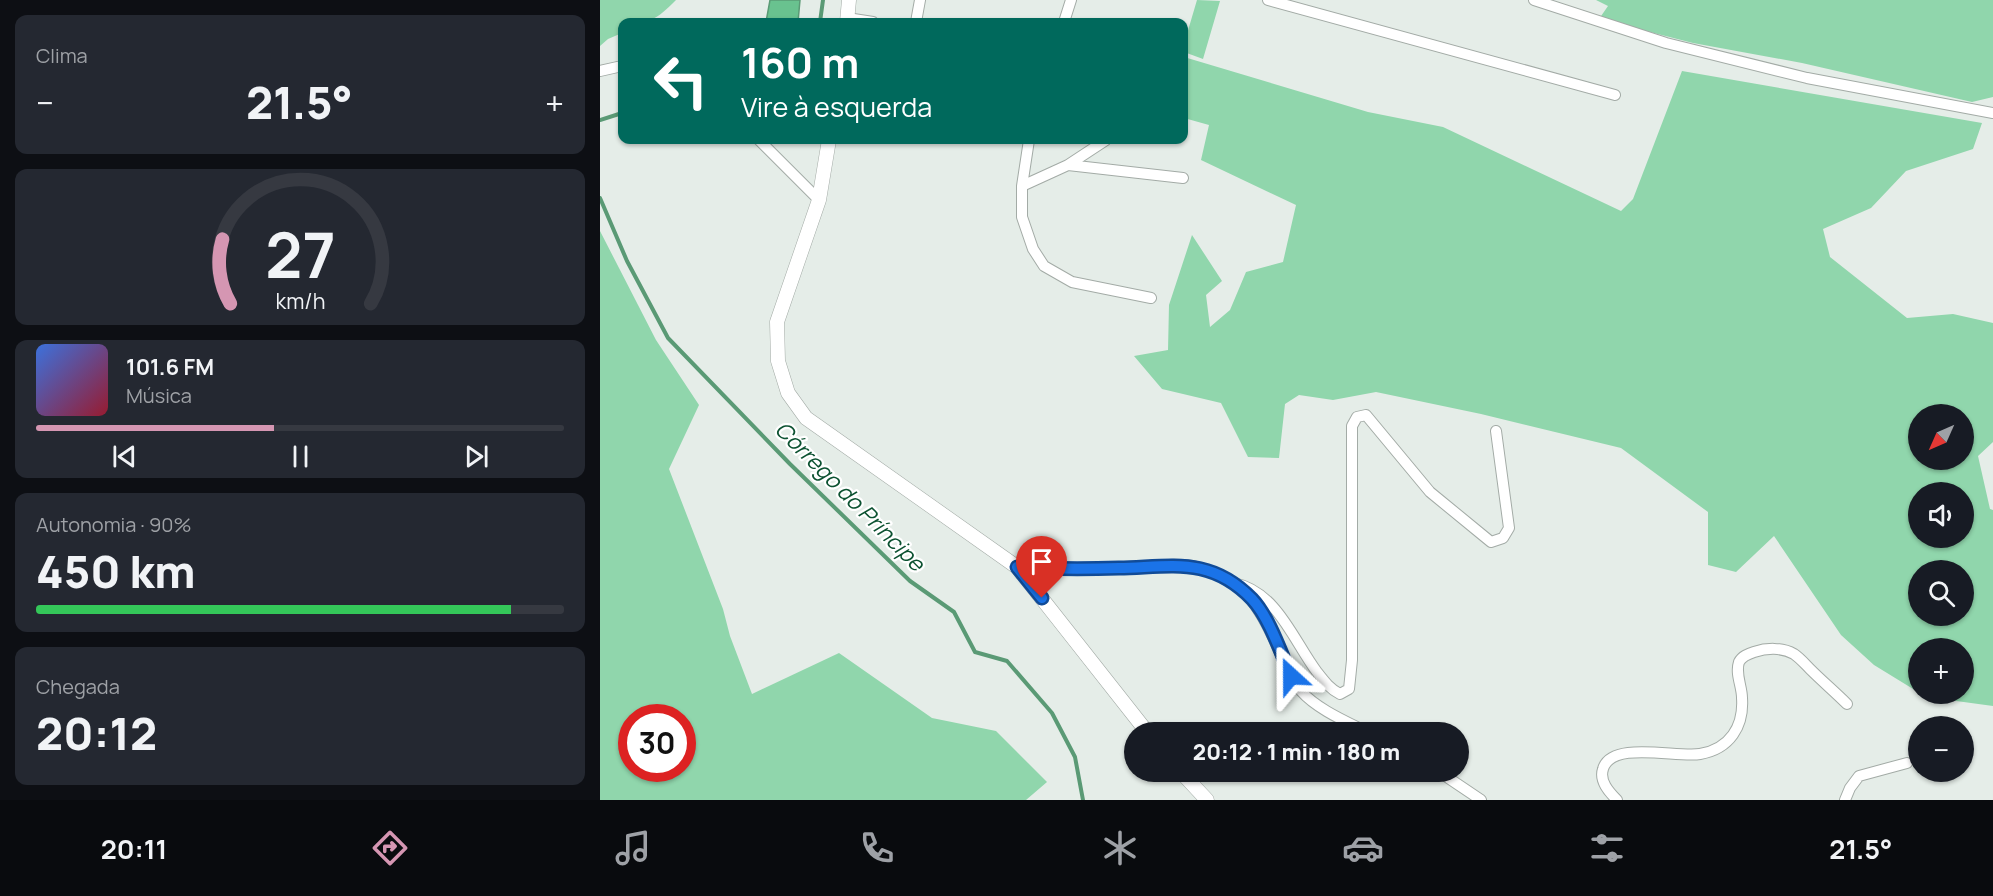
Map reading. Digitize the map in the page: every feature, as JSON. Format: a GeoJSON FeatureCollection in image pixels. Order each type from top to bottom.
{"type":"FeatureCollection","features":[{"type":"Feature","properties":{"kind":"street"},"geometry":{"type":"LineString","coordinates":[[847,18],[849,0]]}},
{"type":"Feature","properties":{"kind":"street"},"geometry":{"type":"LineString","coordinates":[[917,18],[920,0]]}},
{"type":"Feature","properties":{"kind":"street"},"geometry":{"type":"LineString","coordinates":[[1065,18],[1071,0]]}},
{"type":"Feature","properties":{"kind":"street"},"geometry":{"type":"LineString","coordinates":[[1268,0],[1615,95]]}},
{"type":"Feature","properties":{"kind":"street"},"geometry":{"type":"LineString","coordinates":[[1534,0],[1666,43],[1807,78],[1993,113]]}},
{"type":"Feature","properties":{"kind":"street"},"geometry":{"type":"LineString","coordinates":[[600,71],[618,67]]}},
{"type":"Feature","properties":{"kind":"street"},"geometry":{"type":"LineString","coordinates":[[763,144],[819,200]]}},
{"type":"Feature","properties":{"kind":"street"},"geometry":{"type":"LineString","coordinates":[[828,144],[819,200],[777,322],[778,361],[788,393],[806,418],[1017,567],[1138,722]]}},
{"type":"Feature","properties":{"kind":"street"},"geometry":{"type":"LineString","coordinates":[[1028,144],[1022,217],[1033,249],[1044,266],[1072,282],[1151,298]]}},
{"type":"Feature","properties":{"kind":"street"},"geometry":{"type":"LineString","coordinates":[[1023,186],[1068,165],[1100,144]]}},
{"type":"Feature","properties":{"kind":"street"},"geometry":{"type":"LineString","coordinates":[[1068,165],[1183,178]]}},
{"type":"Feature","properties":{"kind":"street"},"geometry":{"type":"LineString","coordinates":[[1234,583],[1258,592],[1278,611],[1304,654],[1330,689],[1340,694],[1349,689],[1352,660],[1352,426],[1357,417],[1366,415],[1431,492],[1491,542],[1503,538],[1509,528],[1496,431]]}},
{"type":"Feature","properties":{"kind":"street"},"geometry":{"type":"LineString","coordinates":[[1017,567],[1190,566],[1215,573],[1234,583],[1253,600],[1268,624],[1300,691],[1312,701],[1349,722]]}},
{"type":"Feature","properties":{"kind":"street"},"geometry":{"type":"LineString","coordinates":[[1617,800],[1601,777],[1603,767],[1609,758],[1624,753],[1700,754],[1719,748],[1731,737],[1739,726],[1742,698],[1738,673],[1740,660],[1745,655],[1764,649],[1783,649],[1794,654],[1847,704]]}},
{"type":"Feature","properties":{"kind":"street"},"geometry":{"type":"LineString","coordinates":[[1845,800],[1859,776],[1907,763]]}},
{"type":"Feature","properties":{"kind":"street"},"geometry":{"type":"LineString","coordinates":[[1190,782],[1207,800]]}},
{"type":"Feature","properties":{"kind":"street"},"geometry":{"type":"LineString","coordinates":[[1454,782],[1481,800]]}},
{"type":"Feature","properties":{"kind":"shaded area"},"geometry":{"type":"Polygon","coordinates":[[[600,0],[676,0],[654,18],[618,18],[618,35],[600,46],[600,0]]]}},
{"type":"Feature","properties":{"kind":"shaded area"},"geometry":{"type":"Polygon","coordinates":[[[770,0],[800,0],[798,18],[767,18],[770,0]]]}},
{"type":"Feature","properties":{"kind":"shaded area"},"geometry":{"type":"Polygon","coordinates":[[[1197,0],[1220,1],[1203,59],[1188,53],[1188,30],[1197,0]]]}},
{"type":"Feature","properties":{"kind":"shaded area"},"geometry":{"type":"Polygon","coordinates":[[[1596,0],[1993,0],[1993,97],[1972,102],[1802,63],[1693,43],[1599,19],[1608,6],[1596,0]]]}},
{"type":"Feature","properties":{"kind":"shaded area"},"geometry":{"type":"Polygon","coordinates":[[[1188,58],[1368,112],[1443,127],[1621,211],[1633,199],[1682,71],[1982,123],[1973,149],[1906,171],[1871,208],[1823,229],[1830,257],[1907,318],[1953,314],[1993,323],[1993,442],[1978,456],[1990,509],[1993,510],[1993,706],[1974,703],[1974,638],[1908,638],[1908,686],[1874,665],[1841,635],[1774,536],[1736,572],[1708,565],[1708,512],[1621,448],[1481,414],[1376,392],[1333,400],[1299,395],[1285,404],[1279,458],[1248,457],[1221,403],[1162,389],[1134,356],[1168,350],[1169,305],[1192,235],[1222,281],[1206,295],[1210,327],[1230,310],[1246,272],[1283,262],[1296,205],[1201,160],[1209,125],[1188,119],[1188,58]]]}},
{"type":"Feature","properties":{"kind":"shaded area"},"geometry":{"type":"Polygon","coordinates":[[[600,231],[656,340],[699,405],[669,469],[723,609],[730,636],[752,694],[839,653],[932,718],[996,731],[1047,782],[1026,800],[600,800],[600,231]]]}},
{"type":"Feature","properties":{"kind":"waterway","name":"Córrego do Príncipe"},"geometry":{"type":"LineString","coordinates":[[821,18],[823,0]]}},
{"type":"Feature","properties":{"kind":"waterway","name":"Córrego do Príncipe"},"geometry":{"type":"LineString","coordinates":[[600,120],[618,114]]}},
{"type":"Feature","properties":{"kind":"waterway","name":"Córrego do Príncipe"},"geometry":{"type":"LineString","coordinates":[[600,198],[627,261],[668,338],[790,464],[910,581],[954,612],[975,652],[1007,661],[1052,713],[1075,757],[1083,800]]}},
{"type":"Feature","properties":{"kind":"route"},"geometry":{"type":"LineString","coordinates":[[1042,598],[1017,567],[1054,569],[1190,566],[1215,573],[1234,583],[1253,600],[1268,624],[1291,676]]}}]}
